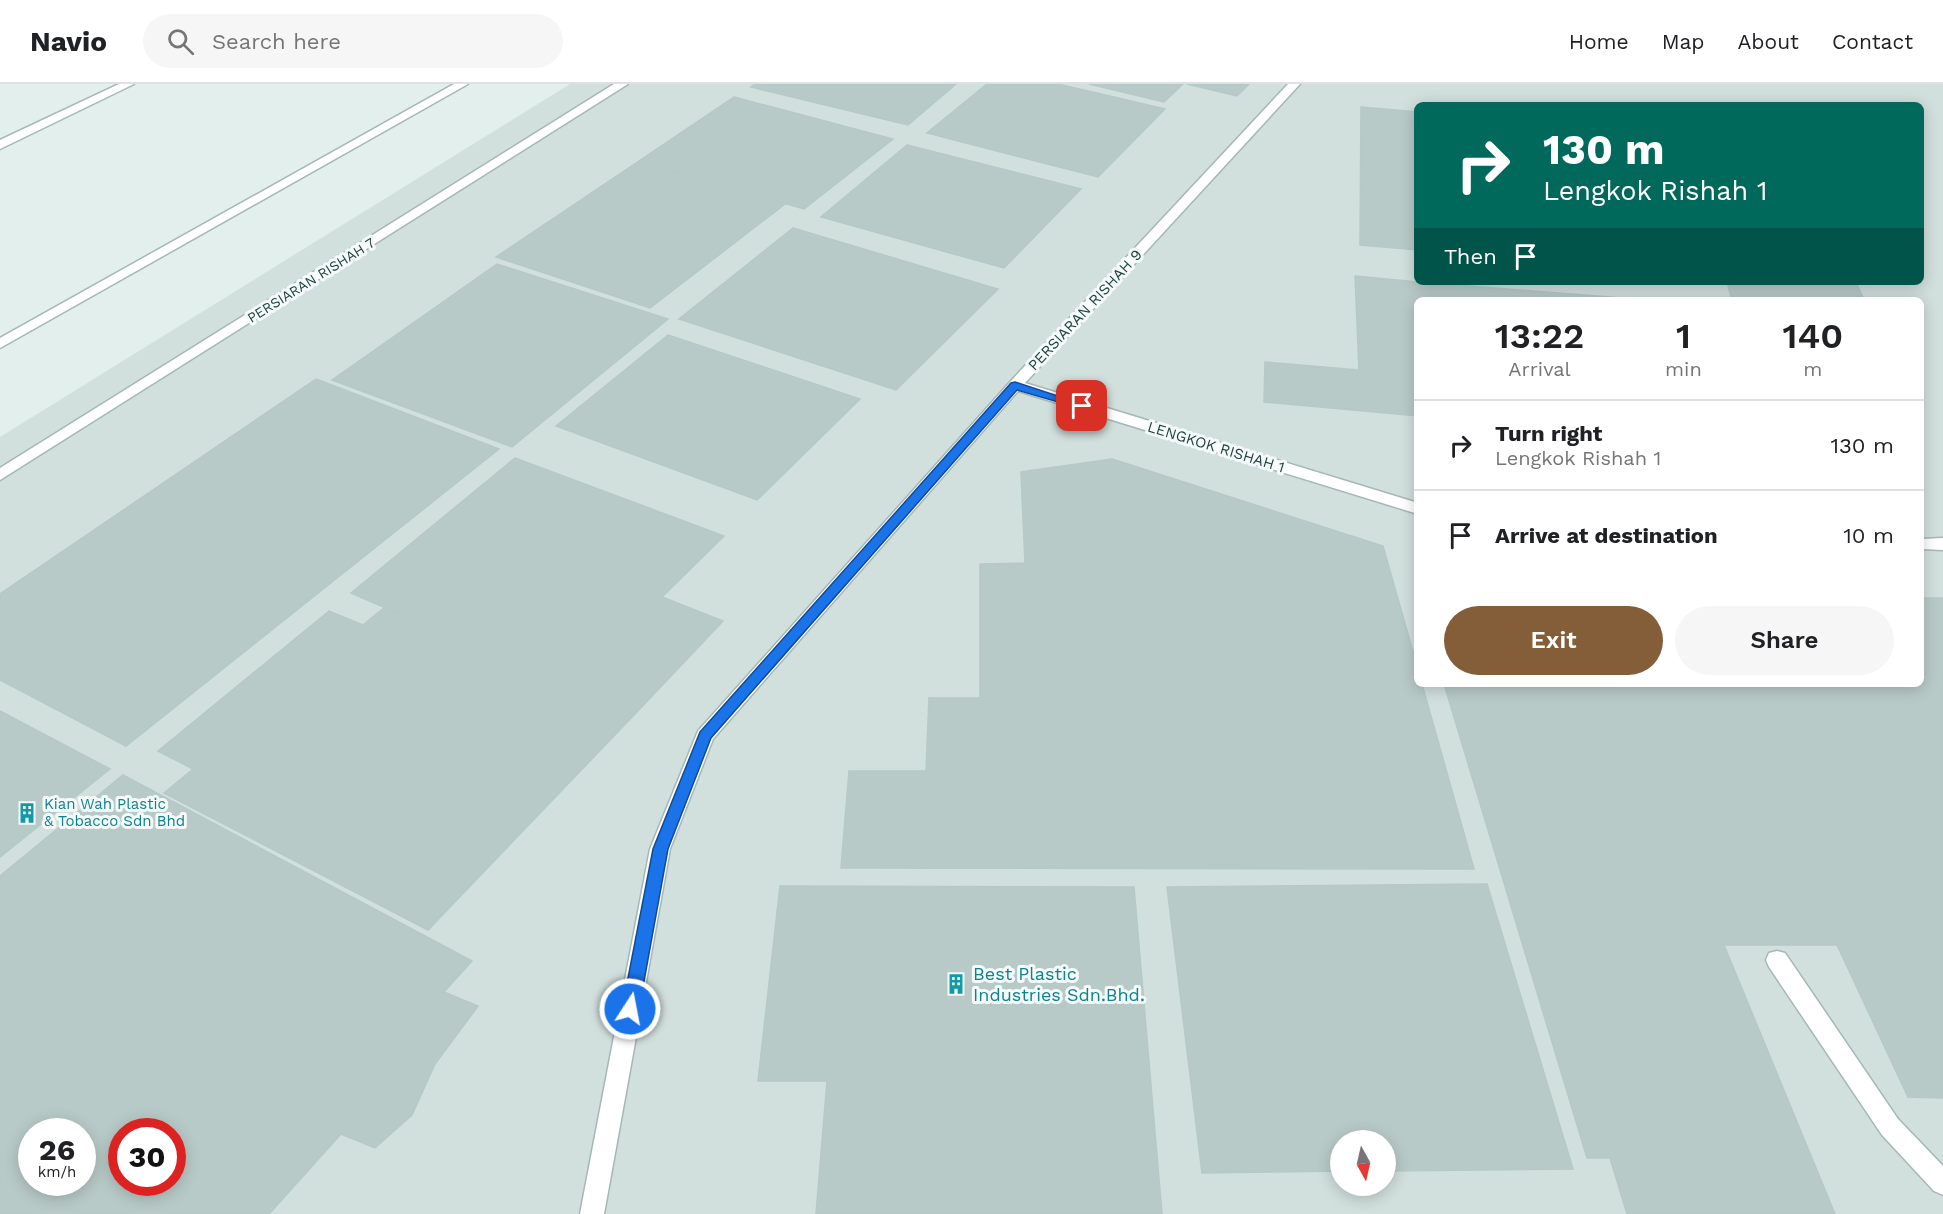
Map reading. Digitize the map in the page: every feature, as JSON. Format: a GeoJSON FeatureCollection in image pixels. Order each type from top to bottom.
{"type":"FeatureCollection","features":[{"type":"Feature","properties":{"kind":"street"},"geometry":{"type":"LineString","coordinates":[[0,145],[128,84]]}},
{"type":"Feature","properties":{"kind":"street"},"geometry":{"type":"LineString","coordinates":[[0,344],[462,84]]}},
{"type":"Feature","properties":{"kind":"street","name":"PERSIARAN RISHAH 7"},"geometry":{"type":"LineString","coordinates":[[0,475],[622,84]]}},
{"type":"Feature","properties":{"kind":"street","name":"PERSIARAN RISHAH 9"},"geometry":{"type":"LineString","coordinates":[[592,1214],[660,849],[705,736],[1015,385],[1294,84]]}},
{"type":"Feature","properties":{"kind":"street","name":"LENGKOK RISHAH 1"},"geometry":{"type":"LineString","coordinates":[[1015,385],[1414,508]]}},
{"type":"Feature","properties":{"kind":"street"},"geometry":{"type":"LineString","coordinates":[[1924,544],[1943,544]]}},
{"type":"Feature","properties":{"kind":"street"},"geometry":{"type":"LineString","coordinates":[[1777,960],[1890,1127],[1943,1183]]}},
{"type":"Feature","properties":{"kind":"shaded area"},"geometry":{"type":"Polygon","coordinates":[[[570,84],[1943,84],[1943,1214],[0,1214],[0,437],[570,84]]]}},
{"type":"Feature","properties":{"kind":"building"},"geometry":{"type":"Polygon","coordinates":[[[755,84],[956,84],[908,125],[751,87],[755,84]]]}},
{"type":"Feature","properties":{"kind":"building"},"geometry":{"type":"Polygon","coordinates":[[[987,84],[1058,84],[1165,109],[1098,177],[927,133],[987,84]]]}},
{"type":"Feature","properties":{"kind":"building"},"geometry":{"type":"Polygon","coordinates":[[[1089,84],[1183,84],[1164,102],[1089,84]]]}},
{"type":"Feature","properties":{"kind":"building"},"geometry":{"type":"Polygon","coordinates":[[[1187,84],[1249,84],[1237,96],[1187,84]]]}},
{"type":"Feature","properties":{"kind":"building"},"geometry":{"type":"Polygon","coordinates":[[[734,97],[893,139],[804,209],[639,161],[734,97]]]}},
{"type":"Feature","properties":{"kind":"building"},"geometry":{"type":"Polygon","coordinates":[[[1361,107],[1414,112],[1414,250],[1360,245],[1361,107]]]}},
{"type":"Feature","properties":{"kind":"building"},"geometry":{"type":"Polygon","coordinates":[[[907,145],[1081,189],[1004,268],[821,217],[907,145]]]}},
{"type":"Feature","properties":{"kind":"building"},"geometry":{"type":"Polygon","coordinates":[[[639,161],[785,204],[650,308],[496,257],[639,161]]]}},
{"type":"Feature","properties":{"kind":"building"},"geometry":{"type":"Polygon","coordinates":[[[793,228],[998,289],[896,390],[679,319],[793,228]]]}},
{"type":"Feature","properties":{"kind":"building"},"geometry":{"type":"Polygon","coordinates":[[[497,264],[668,319],[512,447],[332,380],[497,264]]]}},
{"type":"Feature","properties":{"kind":"building"},"geometry":{"type":"Polygon","coordinates":[[[1355,276],[1414,282],[1414,285],[1456,285],[1610,297],[1414,297],[1414,416],[1264,402],[1265,362],[1359,370],[1355,276]]]}},
{"type":"Feature","properties":{"kind":"building"},"geometry":{"type":"Polygon","coordinates":[[[1728,285],[1857,285],[1863,297],[1731,297],[1728,285]]]}},
{"type":"Feature","properties":{"kind":"building"},"geometry":{"type":"Polygon","coordinates":[[[668,335],[860,399],[757,500],[556,426],[668,335]]]}},
{"type":"Feature","properties":{"kind":"building"},"geometry":{"type":"Polygon","coordinates":[[[316,379],[499,449],[126,746],[0,680],[0,594],[316,379]]]}},
{"type":"Feature","properties":{"kind":"building"},"geometry":{"type":"Polygon","coordinates":[[[515,458],[724,536],[662,597],[723,621],[634,715],[351,593],[515,458]]]}},
{"type":"Feature","properties":{"kind":"building"},"geometry":{"type":"Polygon","coordinates":[[[1112,459],[1383,546],[1414,655],[1414,687],[1423,687],[1474,869],[841,868],[849,771],[926,771],[929,698],[980,698],[980,564],[1025,563],[1021,472],[1112,459]]]}},
{"type":"Feature","properties":{"kind":"building"},"geometry":{"type":"Polygon","coordinates":[[[1924,598],[1943,598],[1943,1098],[1908,1097],[1837,945],[1724,945],[1835,1214],[1627,1214],[1610,1158],[1587,1158],[1445,687],[1924,687],[1924,598]]]}},
{"type":"Feature","properties":{"kind":"building"},"geometry":{"type":"Polygon","coordinates":[[[385,607],[634,715],[428,930],[164,793],[193,769],[158,751],[329,611],[363,625],[385,607]]]}},
{"type":"Feature","properties":{"kind":"building","name":"Kian Wah Plastic & Tobacco Sdn Bhd"},"geometry":{"type":"Polygon","coordinates":[[[0,711],[110,769],[0,857],[0,711]]]}},
{"type":"Feature","properties":{"kind":"building"},"geometry":{"type":"Polygon","coordinates":[[[123,775],[472,961],[444,992],[478,1006],[435,1064],[412,1115],[375,1148],[341,1134],[269,1214],[0,1214],[0,876],[123,775]]]}},
{"type":"Feature","properties":{"kind":"building"},"geometry":{"type":"Polygon","coordinates":[[[1487,884],[1573,1169],[1396,1171],[1396,1130],[1330,1130],[1330,1171],[1202,1173],[1167,887],[1487,884]]]}},
{"type":"Feature","properties":{"kind":"building","name":"Best Plastic Industries Sdn.Bhd."},"geometry":{"type":"Polygon","coordinates":[[[780,886],[1134,887],[1162,1214],[816,1214],[827,1081],[758,1081],[780,886]]]}},
{"type":"Feature","properties":{"kind":"place","name":"Kian Wah Plastic & Tobacco Sdn Bhd"},"geometry":{"type":"Point","coordinates":[27,813]}},
{"type":"Feature","properties":{"kind":"place","name":"Best Plastic Industries Sdn.Bhd."},"geometry":{"type":"Point","coordinates":[956,984]}},
{"type":"Feature","properties":{"kind":"route"},"geometry":{"type":"LineString","coordinates":[[630,1009],[660,849],[705,736],[1015,385],[1082,406]]}}]}
